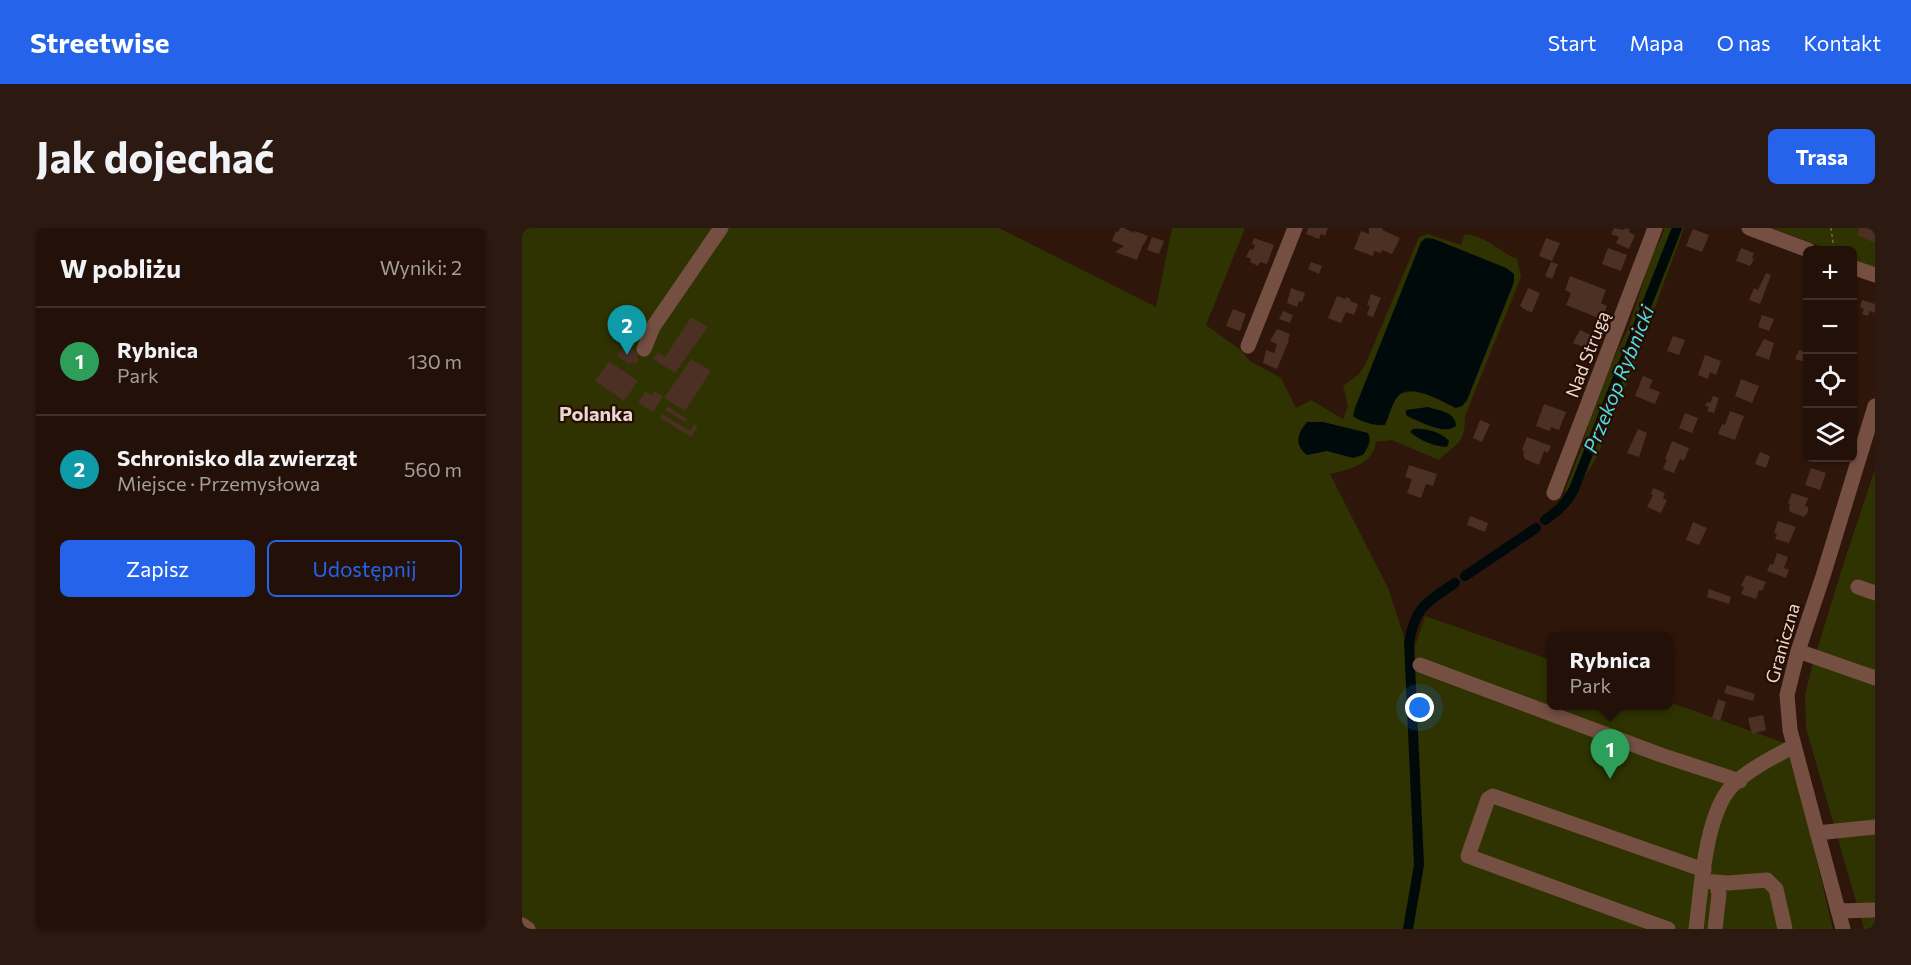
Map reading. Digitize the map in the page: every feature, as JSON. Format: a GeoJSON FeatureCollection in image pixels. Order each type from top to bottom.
{"type":"FeatureCollection","features":[{"type":"Feature","properties":{"kind":"street"},"geometry":{"type":"LineString","coordinates":[[644,349],[652,327],[721,228]]}},
{"type":"Feature","properties":{"kind":"street"},"geometry":{"type":"LineString","coordinates":[[1248,346],[1295,228]]}},
{"type":"Feature","properties":{"kind":"street","name":"Nad Strugą"},"geometry":{"type":"LineString","coordinates":[[1554,493],[1655,228]]}},
{"type":"Feature","properties":{"kind":"street"},"geometry":{"type":"LineString","coordinates":[[1749,228],[1803,248]]}},
{"type":"Feature","properties":{"kind":"street"},"geometry":{"type":"LineString","coordinates":[[1857,269],[1875,275]]}},
{"type":"Feature","properties":{"kind":"street","name":"Graniczna"},"geometry":{"type":"LineString","coordinates":[[1843,929],[1790,730],[1787,695],[1798,651],[1875,406]]}},
{"type":"Feature","properties":{"kind":"street"},"geometry":{"type":"LineString","coordinates":[[1857,587],[1875,593]]}},
{"type":"Feature","properties":{"kind":"street"},"geometry":{"type":"LineString","coordinates":[[1798,651],[1875,678]]}},
{"type":"Feature","properties":{"kind":"street"},"geometry":{"type":"LineString","coordinates":[[1420,665],[1661,755],[1740,781]]}},
{"type":"Feature","properties":{"kind":"street"},"geometry":{"type":"LineString","coordinates":[[1696,929],[1708,878],[1708,843],[1719,807],[1732,787],[1765,762],[1794,746]]}},
{"type":"Feature","properties":{"kind":"street"},"geometry":{"type":"LineString","coordinates":[[1668,929],[1468,856],[1488,799],[1493,796],[1708,878],[1728,883],[1767,880],[1776,889],[1785,929]]}},
{"type":"Feature","properties":{"kind":"street"},"geometry":{"type":"LineString","coordinates":[[1817,833],[1875,827]]}},
{"type":"Feature","properties":{"kind":"street"},"geometry":{"type":"LineString","coordinates":[[1708,878],[1719,894],[1714,929]]}},
{"type":"Feature","properties":{"kind":"street"},"geometry":{"type":"LineString","coordinates":[[1838,911],[1875,910]]}},
{"type":"Feature","properties":{"kind":"street"},"geometry":{"type":"LineString","coordinates":[[522,925],[528,929]]}},
{"type":"Feature","properties":{"kind":"path"},"geometry":{"type":"LineString","coordinates":[[1831,228],[1833,246]]}},
{"type":"Feature","properties":{"kind":"green space"},"geometry":{"type":"Polygon","coordinates":[[[522,228],[999,228],[1156,307],[1172,228],[1245,228],[1206,325],[1242,351],[1250,361],[1281,378],[1296,408],[1311,400],[1343,419],[1348,406],[1343,386],[1359,374],[1366,363],[1419,237],[1428,234],[1461,245],[1465,234],[1486,241],[1517,259],[1521,277],[1465,416],[1462,438],[1439,460],[1392,440],[1376,442],[1374,450],[1365,461],[1352,468],[1330,474],[1388,588],[1411,658],[1425,616],[1547,659],[1547,710],[1673,710],[1673,703],[1785,743],[1806,816],[1833,929],[536,929],[522,919],[522,228]],[[1434,239],[1397,396],[1419,392],[1456,408],[1467,400],[1514,282],[1514,274],[1506,268],[1434,239]]]}},
{"type":"Feature","properties":{"kind":"green space"},"geometry":{"type":"Polygon","coordinates":[[[1664,228],[1684,228],[1631,373],[1597,457],[1576,494],[1568,494],[1565,490],[1580,452],[1597,396],[1629,326],[1652,255],[1664,228]]]}},
{"type":"Feature","properties":{"kind":"green space"},"geometry":{"type":"Polygon","coordinates":[[[1772,228],[1875,228],[1875,268],[1857,261],[1857,246],[1819,246],[1772,228]]]}},
{"type":"Feature","properties":{"kind":"green space"},"geometry":{"type":"Polygon","coordinates":[[[1875,469],[1875,929],[1864,929],[1806,728],[1805,695],[1844,562],[1875,469]]]}},
{"type":"Feature","properties":{"kind":"shaded area"},"geometry":{"type":"Polygon","coordinates":[[[1426,238],[1434,239],[1506,268],[1514,274],[1514,282],[1467,400],[1462,406],[1456,408],[1419,392],[1405,392],[1399,395],[1394,402],[1385,425],[1364,422],[1353,416],[1355,408],[1421,242],[1426,238]]]}},
{"type":"Feature","properties":{"kind":"shaded area"},"geometry":{"type":"Polygon","coordinates":[[[1428,407],[1450,415],[1456,426],[1440,429],[1406,415],[1406,410],[1428,407]]]}},
{"type":"Feature","properties":{"kind":"shaded area"},"geometry":{"type":"Polygon","coordinates":[[[1307,422],[1323,422],[1368,433],[1369,444],[1363,455],[1353,458],[1327,451],[1307,455],[1300,447],[1298,438],[1307,422]]]}},
{"type":"Feature","properties":{"kind":"shaded area"},"geometry":{"type":"Polygon","coordinates":[[[1413,429],[1428,430],[1442,435],[1449,441],[1447,447],[1437,446],[1423,440],[1410,432],[1413,429]]]}},
{"type":"Feature","properties":{"kind":"building"},"geometry":{"type":"Polygon","coordinates":[[[1120,228],[1148,236],[1137,260],[1115,252],[1124,246],[1112,241],[1116,231],[1118,232],[1120,228]]]}},
{"type":"Feature","properties":{"kind":"building"},"geometry":{"type":"Polygon","coordinates":[[[1308,228],[1328,228],[1325,236],[1321,234],[1319,239],[1306,234],[1308,228]]]}},
{"type":"Feature","properties":{"kind":"building"},"geometry":{"type":"Polygon","coordinates":[[[1369,228],[1383,228],[1382,230],[1400,238],[1392,254],[1382,250],[1381,253],[1374,251],[1373,256],[1354,249],[1361,231],[1369,234],[1369,228]]]}},
{"type":"Feature","properties":{"kind":"building"},"geometry":{"type":"Polygon","coordinates":[[[1614,228],[1630,229],[1629,232],[1635,235],[1629,249],[1616,243],[1619,237],[1611,234],[1614,228]]]}},
{"type":"Feature","properties":{"kind":"building"},"geometry":{"type":"Polygon","coordinates":[[[1860,228],[1875,228],[1875,243],[1857,235],[1860,228]]]}},
{"type":"Feature","properties":{"kind":"building"},"geometry":{"type":"Polygon","coordinates":[[[1693,229],[1709,235],[1702,252],[1686,246],[1693,229]]]}},
{"type":"Feature","properties":{"kind":"building"},"geometry":{"type":"Polygon","coordinates":[[[1152,237],[1164,241],[1159,254],[1147,250],[1152,237]]]}},
{"type":"Feature","properties":{"kind":"building"},"geometry":{"type":"Polygon","coordinates":[[[1254,238],[1274,245],[1267,264],[1260,262],[1258,266],[1246,257],[1250,249],[1253,250],[1254,238]]]}},
{"type":"Feature","properties":{"kind":"building"},"geometry":{"type":"Polygon","coordinates":[[[1546,238],[1560,243],[1552,261],[1539,256],[1546,238]]]}},
{"type":"Feature","properties":{"kind":"building"},"geometry":{"type":"Polygon","coordinates":[[[1608,248],[1627,255],[1621,271],[1602,264],[1608,248]]]}},
{"type":"Feature","properties":{"kind":"building"},"geometry":{"type":"Polygon","coordinates":[[[1741,248],[1754,253],[1750,266],[1736,261],[1741,248]]]}},
{"type":"Feature","properties":{"kind":"building"},"geometry":{"type":"Polygon","coordinates":[[[1311,262],[1322,266],[1319,274],[1308,269],[1311,262]]]}},
{"type":"Feature","properties":{"kind":"building"},"geometry":{"type":"Polygon","coordinates":[[[1551,262],[1558,264],[1552,279],[1545,276],[1551,262]]]}},
{"type":"Feature","properties":{"kind":"building"},"geometry":{"type":"Polygon","coordinates":[[[1766,273],[1771,275],[1760,304],[1749,300],[1754,288],[1758,290],[1766,273]]]}},
{"type":"Feature","properties":{"kind":"building"},"geometry":{"type":"Polygon","coordinates":[[[1570,276],[1606,290],[1601,303],[1607,306],[1601,319],[1566,305],[1571,293],[1565,290],[1570,276]]]}},
{"type":"Feature","properties":{"kind":"building"},"geometry":{"type":"Polygon","coordinates":[[[1291,288],[1305,293],[1302,302],[1299,301],[1297,307],[1287,303],[1291,288]]]}},
{"type":"Feature","properties":{"kind":"building"},"geometry":{"type":"Polygon","coordinates":[[[1528,288],[1540,293],[1532,312],[1520,306],[1528,288]]]}},
{"type":"Feature","properties":{"kind":"building"},"geometry":{"type":"Polygon","coordinates":[[[1371,294],[1381,298],[1373,317],[1367,315],[1370,306],[1367,305],[1371,294]]]}},
{"type":"Feature","properties":{"kind":"building"},"geometry":{"type":"Polygon","coordinates":[[[1337,296],[1345,299],[1346,297],[1358,304],[1354,315],[1346,312],[1341,323],[1328,318],[1337,296]]]}},
{"type":"Feature","properties":{"kind":"building"},"geometry":{"type":"Polygon","coordinates":[[[1862,300],[1875,304],[1875,313],[1870,311],[1868,316],[1862,314],[1864,309],[1860,307],[1862,300]]]}},
{"type":"Feature","properties":{"kind":"building"},"geometry":{"type":"Polygon","coordinates":[[[1233,309],[1246,314],[1240,331],[1226,326],[1233,309]]]}},
{"type":"Feature","properties":{"kind":"building"},"geometry":{"type":"Polygon","coordinates":[[[1283,311],[1293,315],[1290,323],[1279,319],[1283,311]]]}},
{"type":"Feature","properties":{"kind":"building"},"geometry":{"type":"Polygon","coordinates":[[[1762,315],[1774,319],[1769,331],[1758,327],[1762,315]]]}},
{"type":"Feature","properties":{"kind":"building"},"geometry":{"type":"Polygon","coordinates":[[[691,317],[708,327],[675,373],[653,359],[658,352],[665,357],[691,317]]]}},
{"type":"Feature","properties":{"kind":"building"},"geometry":{"type":"Polygon","coordinates":[[[1277,329],[1290,334],[1277,369],[1263,363],[1266,350],[1274,353],[1277,344],[1270,341],[1277,329]]]}},
{"type":"Feature","properties":{"kind":"building"},"geometry":{"type":"Polygon","coordinates":[[[1580,330],[1593,338],[1589,349],[1573,343],[1580,330]]]}},
{"type":"Feature","properties":{"kind":"building"},"geometry":{"type":"Polygon","coordinates":[[[1673,336],[1685,340],[1679,355],[1667,351],[1673,336]]]}},
{"type":"Feature","properties":{"kind":"building"},"geometry":{"type":"Polygon","coordinates":[[[1764,339],[1774,343],[1769,360],[1755,355],[1764,339]]]}},
{"type":"Feature","properties":{"kind":"building"},"geometry":{"type":"Polygon","coordinates":[[[625,344],[638,354],[636,356],[639,359],[635,364],[632,362],[630,365],[617,356],[625,344]]]}},
{"type":"Feature","properties":{"kind":"building"},"geometry":{"type":"Polygon","coordinates":[[[1799,350],[1803,351],[1803,361],[1795,359],[1799,350]]]}},
{"type":"Feature","properties":{"kind":"building"},"geometry":{"type":"Polygon","coordinates":[[[1705,355],[1721,361],[1716,375],[1710,372],[1708,379],[1698,375],[1705,355]]]}},
{"type":"Feature","properties":{"kind":"building"},"geometry":{"type":"Polygon","coordinates":[[[691,359],[711,371],[685,411],[664,398],[691,359]]]}},
{"type":"Feature","properties":{"kind":"building"},"geometry":{"type":"Polygon","coordinates":[[[609,361],[638,381],[624,401],[595,381],[609,361]]]}},
{"type":"Feature","properties":{"kind":"building"},"geometry":{"type":"Polygon","coordinates":[[[1643,376],[1653,380],[1649,388],[1660,392],[1655,404],[1635,396],[1643,376]]]}},
{"type":"Feature","properties":{"kind":"building"},"geometry":{"type":"Polygon","coordinates":[[[1741,379],[1759,386],[1752,403],[1735,396],[1741,379]]]}},
{"type":"Feature","properties":{"kind":"building"},"geometry":{"type":"Polygon","coordinates":[[[654,391],[663,396],[653,412],[638,403],[645,392],[652,395],[654,391]]]}},
{"type":"Feature","properties":{"kind":"building"},"geometry":{"type":"Polygon","coordinates":[[[1713,396],[1719,398],[1714,413],[1707,411],[1709,407],[1705,406],[1707,402],[1710,403],[1713,396]]]}},
{"type":"Feature","properties":{"kind":"building"},"geometry":{"type":"Polygon","coordinates":[[[1544,404],[1566,412],[1559,430],[1551,427],[1550,431],[1536,426],[1544,404]]]}},
{"type":"Feature","properties":{"kind":"building"},"geometry":{"type":"Polygon","coordinates":[[[667,406],[687,419],[685,422],[665,410],[667,406]]]}},
{"type":"Feature","properties":{"kind":"building"},"geometry":{"type":"Polygon","coordinates":[[[1730,411],[1744,416],[1735,440],[1718,434],[1722,424],[1725,425],[1730,411]]]}},
{"type":"Feature","properties":{"kind":"building"},"geometry":{"type":"Polygon","coordinates":[[[1685,413],[1698,418],[1692,433],[1679,428],[1685,413]]]}},
{"type":"Feature","properties":{"kind":"building"},"geometry":{"type":"Polygon","coordinates":[[[662,414],[690,431],[694,424],[698,426],[691,437],[660,418],[662,414]]]}},
{"type":"Feature","properties":{"kind":"building"},"geometry":{"type":"Polygon","coordinates":[[[1480,420],[1490,424],[1482,442],[1473,438],[1480,420]]]}},
{"type":"Feature","properties":{"kind":"building"},"geometry":{"type":"Polygon","coordinates":[[[1638,429],[1647,433],[1639,457],[1627,453],[1638,429]]]}},
{"type":"Feature","properties":{"kind":"building"},"geometry":{"type":"Polygon","coordinates":[[[1527,437],[1551,446],[1548,453],[1544,451],[1539,465],[1525,459],[1522,450],[1527,437]]]}},
{"type":"Feature","properties":{"kind":"building"},"geometry":{"type":"Polygon","coordinates":[[[1672,441],[1689,448],[1684,461],[1680,459],[1674,473],[1663,469],[1672,441]]]}},
{"type":"Feature","properties":{"kind":"building"},"geometry":{"type":"Polygon","coordinates":[[[1760,452],[1770,456],[1766,468],[1755,464],[1760,452]]]}},
{"type":"Feature","properties":{"kind":"building"},"geometry":{"type":"Polygon","coordinates":[[[1409,465],[1437,474],[1433,486],[1426,484],[1421,498],[1407,493],[1412,479],[1405,477],[1409,465]]]}},
{"type":"Feature","properties":{"kind":"building"},"geometry":{"type":"Polygon","coordinates":[[[1811,468],[1826,473],[1820,490],[1805,485],[1811,468]]]}},
{"type":"Feature","properties":{"kind":"building"},"geometry":{"type":"Polygon","coordinates":[[[1653,488],[1665,493],[1663,498],[1667,500],[1661,513],[1647,507],[1653,495],[1651,494],[1653,488]]]}},
{"type":"Feature","properties":{"kind":"building"},"geometry":{"type":"Polygon","coordinates":[[[1792,493],[1808,498],[1805,506],[1808,507],[1808,512],[1804,517],[1790,512],[1788,503],[1792,493]]]}},
{"type":"Feature","properties":{"kind":"building"},"geometry":{"type":"Polygon","coordinates":[[[1470,516],[1488,523],[1485,532],[1467,525],[1470,516]]]}},
{"type":"Feature","properties":{"kind":"building"},"geometry":{"type":"Polygon","coordinates":[[[1778,521],[1796,527],[1789,543],[1775,539],[1777,534],[1774,533],[1778,521]]]}},
{"type":"Feature","properties":{"kind":"building"},"geometry":{"type":"Polygon","coordinates":[[[1693,522],[1707,528],[1699,545],[1686,540],[1693,522]]]}},
{"type":"Feature","properties":{"kind":"building"},"geometry":{"type":"Polygon","coordinates":[[[1777,553],[1788,557],[1784,568],[1789,570],[1786,578],[1767,571],[1770,564],[1773,565],[1777,553]]]}},
{"type":"Feature","properties":{"kind":"building"},"geometry":{"type":"Polygon","coordinates":[[[1746,575],[1766,582],[1762,591],[1759,590],[1756,599],[1741,594],[1744,587],[1741,586],[1746,575]]]}},
{"type":"Feature","properties":{"kind":"building"},"geometry":{"type":"Polygon","coordinates":[[[1709,589],[1731,597],[1729,604],[1707,597],[1709,589]]]}},
{"type":"Feature","properties":{"kind":"building"},"geometry":{"type":"Polygon","coordinates":[[[1727,685],[1755,694],[1753,701],[1724,693],[1727,685]]]}},
{"type":"Feature","properties":{"kind":"building"},"geometry":{"type":"Polygon","coordinates":[[[1718,699],[1726,702],[1720,721],[1712,718],[1718,699]]]}},
{"type":"Feature","properties":{"kind":"building"},"geometry":{"type":"Polygon","coordinates":[[[1763,715],[1766,730],[1752,734],[1748,718],[1763,715]]]}},
{"type":"Feature","properties":{"kind":"waterway","name":"Przekop Rybnicki"},"geometry":{"type":"LineString","coordinates":[[1545,520],[1562,506],[1574,489],[1677,228]]}},
{"type":"Feature","properties":{"kind":"waterway","name":"Przekop Rybnicki"},"geometry":{"type":"LineString","coordinates":[[1465,576],[1536,528]]}},
{"type":"Feature","properties":{"kind":"waterway","name":"Przekop Rybnicki"},"geometry":{"type":"LineString","coordinates":[[1408,929],[1419,865],[1409,642],[1415,621],[1424,606],[1455,583]]}},
{"type":"Feature","properties":{"kind":"place","name":"Schronisko dla zwierząt"},"geometry":{"type":"Point","coordinates":[627,355]}},
{"type":"Feature","properties":{"kind":"place","name":"Rybnica"},"geometry":{"type":"Point","coordinates":[1610,779]}},
{"type":"Feature","properties":{"kind":"district","name":"Polanka"},"geometry":{"type":"Point","coordinates":[596,413]}}]}
